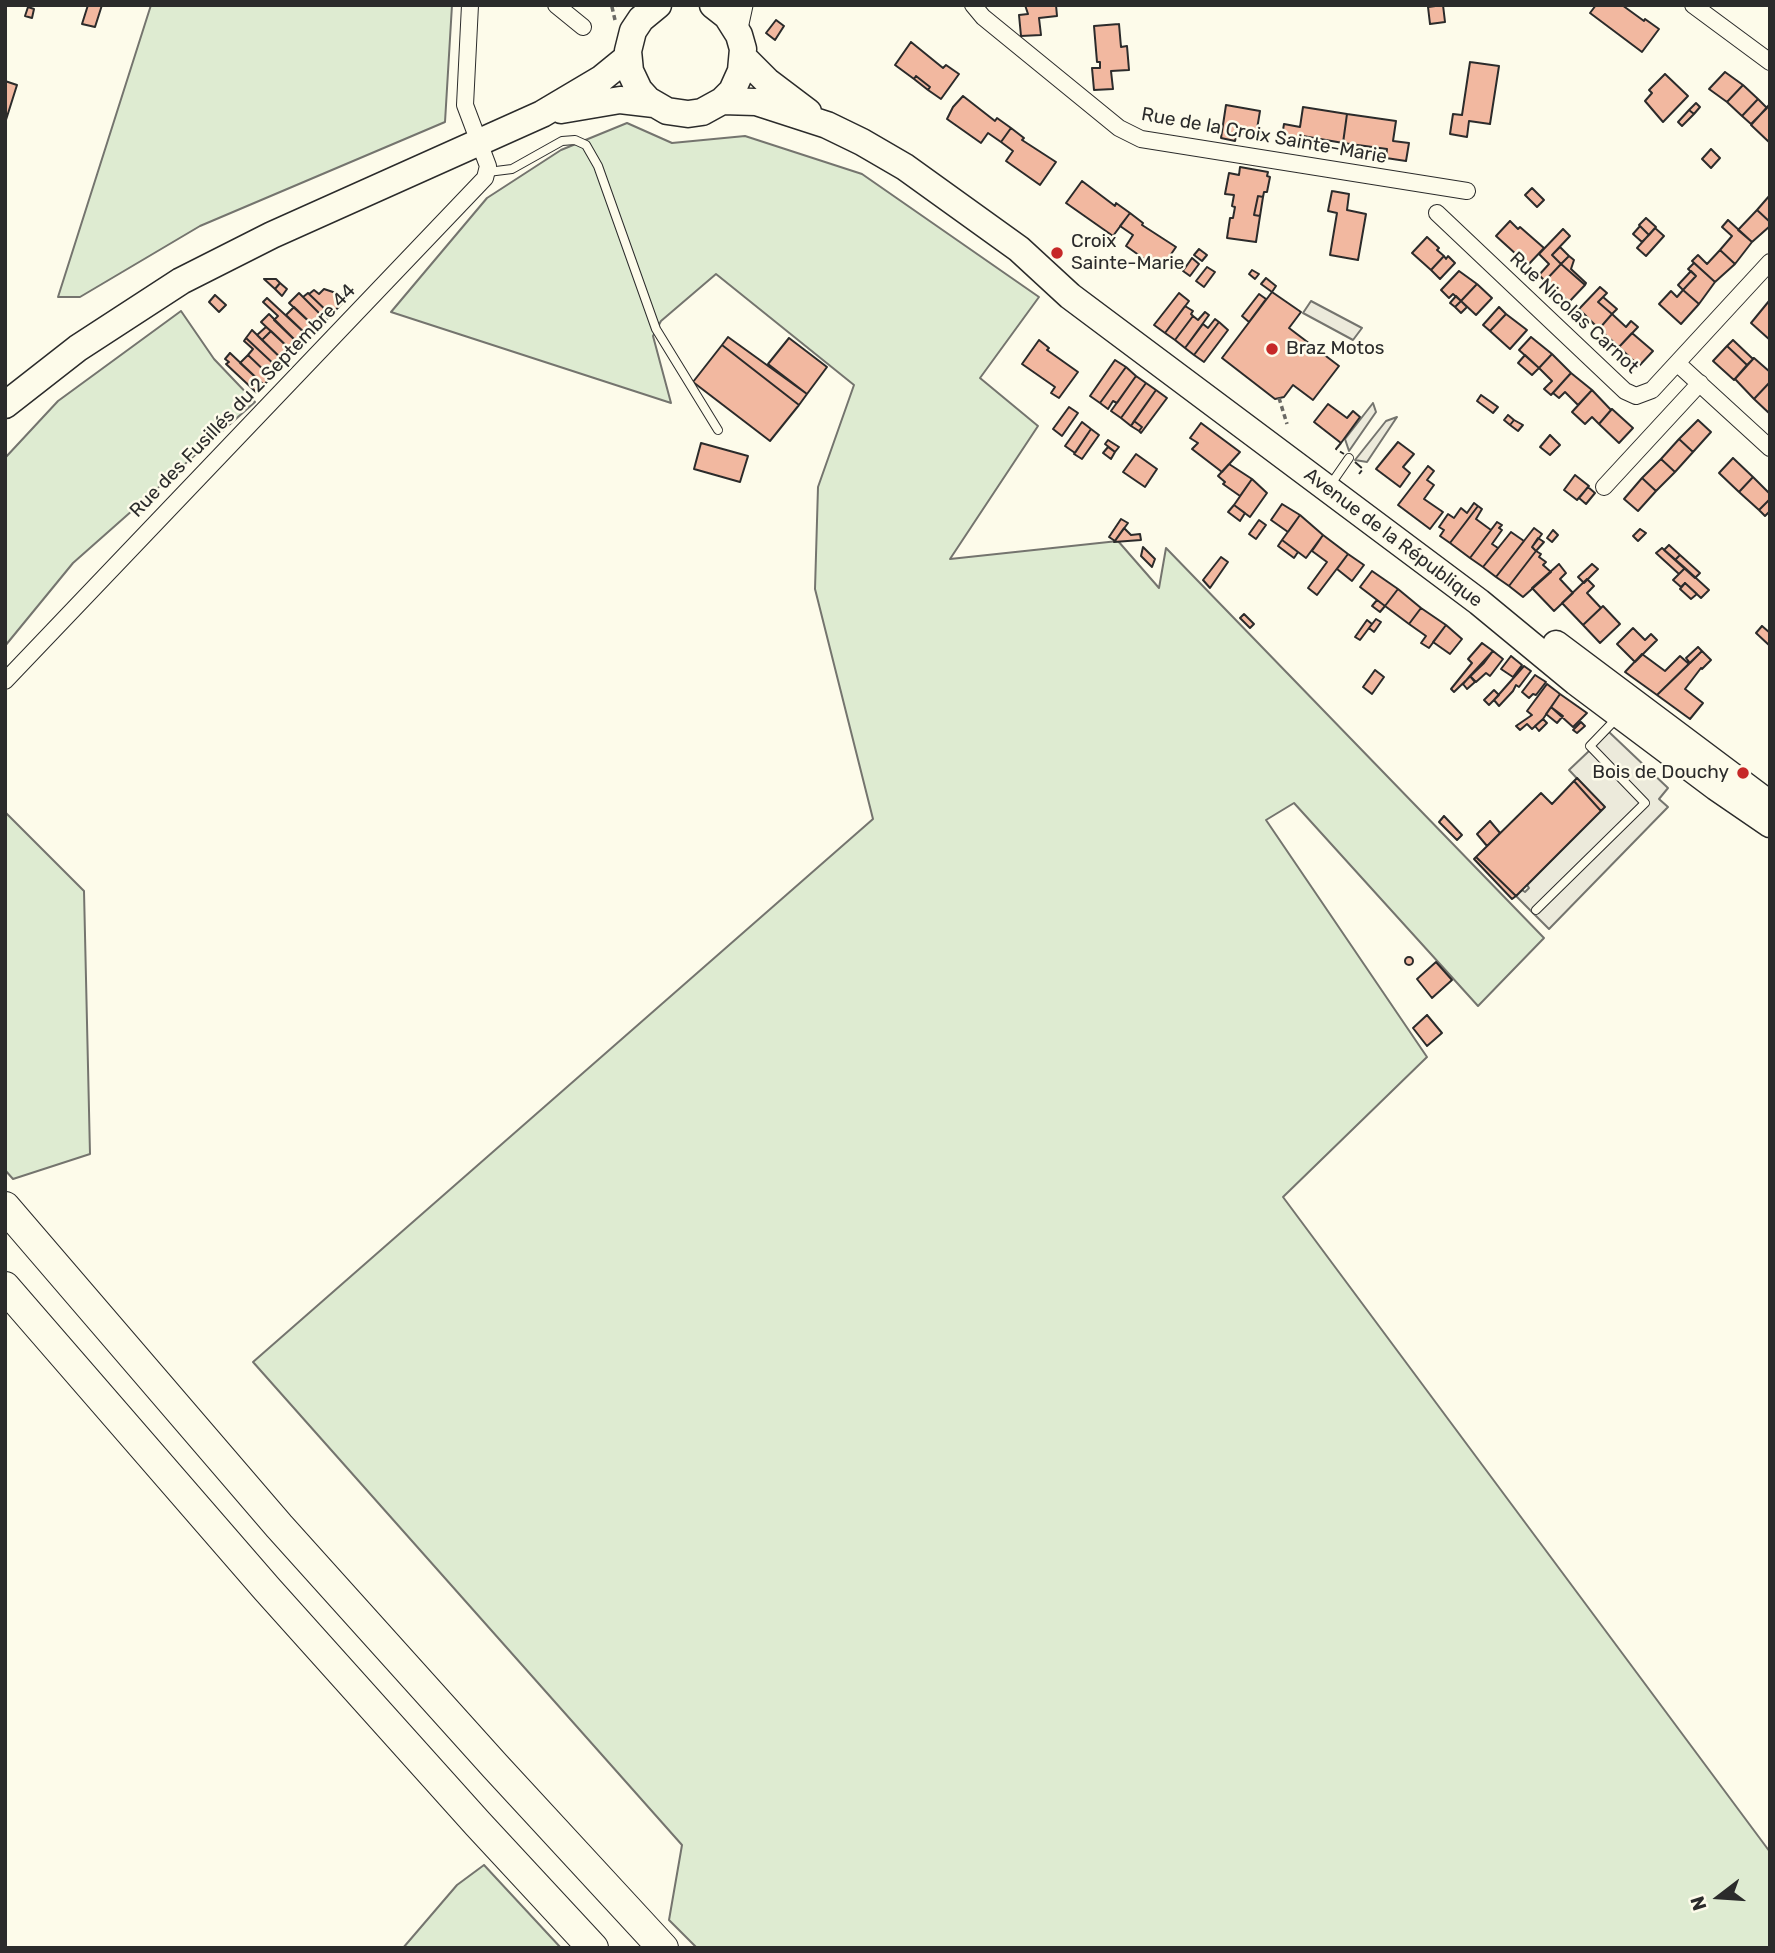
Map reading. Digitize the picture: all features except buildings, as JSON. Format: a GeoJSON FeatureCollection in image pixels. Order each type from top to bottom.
{"type":"FeatureCollection","features":[{"type":"Feature","properties":{"kind":"highway"},"geometry":{"type":"LineString","coordinates":[[5,1207],[303,1553],[663,1948]]}},
{"type":"Feature","properties":{"kind":"highway"},"geometry":{"type":"LineString","coordinates":[[5,1287],[267,1589],[593,1948]]}},
{"type":"Feature","properties":{"kind":"main road"},"geometry":{"type":"LineString","coordinates":[[5,405],[78,348],[181,281],[272,235],[542,114],[601,79],[629,47],[641,19],[658,5]]}},
{"type":"Feature","properties":{"kind":"main road"},"geometry":{"type":"LineString","coordinates":[[542,114],[620,100],[653,104],[667,111],[688,114],[702,112],[722,101],[739,78],[743,57],[738,17],[727,16],[713,5]]}},
{"type":"Feature","properties":{"kind":"main road"},"geometry":{"type":"LineString","coordinates":[[616,6],[629,47],[635,84],[653,104]]}},
{"type":"Feature","properties":{"kind":"main road","name":"Avenue de la République"},"geometry":{"type":"LineString","coordinates":[[743,57],[767,81],[827,125],[896,162],[1019,249],[1070,296],[1337,475],[1479,602],[1625,707],[1770,804]]}},
{"type":"Feature","properties":{"kind":"main road","name":"Avenue de la République"},"geometry":{"type":"LineString","coordinates":[[722,101],[756,102],[827,125]]}},
{"type":"Feature","properties":{"kind":"main road","name":"Avenue de la République"},"geometry":{"type":"LineString","coordinates":[[1625,707],[1716,787],[1770,824]]}},
{"type":"Feature","properties":{"kind":"street"},"geometry":{"type":"LineString","coordinates":[[470,5],[465,105],[488,172]]}},
{"type":"Feature","properties":{"kind":"street"},"geometry":{"type":"LineString","coordinates":[[556,5],[583,27]]}},
{"type":"Feature","properties":{"kind":"street","name":"Rue de la Croix Sainte-Marie"},"geometry":{"type":"LineString","coordinates":[[973,5],[983,17],[1119,128],[1141,139],[1467,191]]}},
{"type":"Feature","properties":{"kind":"street"},"geometry":{"type":"LineString","coordinates":[[1693,5],[1770,62]]}},
{"type":"Feature","properties":{"kind":"street","name":"Rue des Fusillés du 2 Septembre 44"},"geometry":{"type":"LineString","coordinates":[[5,681],[488,172]]}},
{"type":"Feature","properties":{"kind":"street","name":"Rue Nicolas Carnot"},"geometry":{"type":"LineString","coordinates":[[1437,213],[1636,396],[1647,393],[1770,262]]}},
{"type":"Feature","properties":{"kind":"street"},"geometry":{"type":"LineString","coordinates":[[1677,363],[1770,448]]}},
{"type":"Feature","properties":{"kind":"street"},"geometry":{"type":"LineString","coordinates":[[1604,487],[1700,383]]}},
{"type":"Feature","properties":{"kind":"lane"},"geometry":{"type":"LineString","coordinates":[[488,172],[512,169],[562,141],[575,140],[586,145],[598,166],[660,338],[718,430]]}},
{"type":"Feature","properties":{"kind":"lane"},"geometry":{"type":"LineString","coordinates":[[1536,910],[1645,803],[1590,746],[1625,707]]}},
{"type":"Feature","properties":{"kind":"path"},"geometry":{"type":"LineString","coordinates":[[1279,398],[1287,424]]}},
{"type":"Feature","properties":{"kind":"green space"},"geometry":{"type":"Polygon","coordinates":[[[151,5],[452,5],[445,122],[200,226],[80,297],[58,297],[151,5]]]}},
{"type":"Feature","properties":{"kind":"green space"},"geometry":{"type":"Polygon","coordinates":[[[627,123],[672,143],[745,136],[862,174],[1039,297],[980,378],[1038,426],[950,559],[1118,541],[1159,588],[1166,548],[1544,938],[1478,1006],[1294,803],[1266,820],[1427,1057],[1283,1197],[1770,1852],[1770,1948],[697,1948],[669,1920],[682,1845],[253,1362],[873,819],[815,589],[818,487],[854,385],[716,274],[661,321],[653,336],[671,403],[391,312],[487,198],[561,150],[627,123]]]}},
{"type":"Feature","properties":{"kind":"green space"},"geometry":{"type":"Polygon","coordinates":[[[181,311],[214,359],[255,402],[73,563],[5,646],[5,458],[58,401],[181,311]]]}},
{"type":"Feature","properties":{"kind":"green space"},"geometry":{"type":"Polygon","coordinates":[[[5,812],[84,891],[90,1154],[13,1179],[5,1170],[5,812]]]}},
{"type":"Feature","properties":{"kind":"green space"},"geometry":{"type":"Polygon","coordinates":[[[484,1865],[561,1948],[403,1948],[457,1885],[484,1865]]]}},
{"type":"Feature","properties":{"kind":"shaded area"},"geometry":{"type":"Polygon","coordinates":[[[1311,301],[1362,328],[1353,340],[1303,313],[1311,301]]]}},
{"type":"Feature","properties":{"kind":"shaded area"},"geometry":{"type":"Polygon","coordinates":[[[1373,403],[1376,412],[1349,451],[1345,439],[1373,403]]]}},
{"type":"Feature","properties":{"kind":"shaded area"},"geometry":{"type":"Polygon","coordinates":[[[1397,417],[1367,462],[1355,460],[1386,421],[1397,417]]]}},
{"type":"Feature","properties":{"kind":"shaded area"},"geometry":{"type":"Polygon","coordinates":[[[1609,732],[1668,788],[1659,799],[1668,807],[1549,929],[1516,896],[1529,888],[1527,885],[1604,807],[1569,770],[1609,732]]]}},
{"type":"Feature","properties":{"kind":"fence"},"geometry":{"type":"LineString","coordinates":[[1341,443],[1336,449],[1344,454]]}},
{"type":"Feature","properties":{"kind":"fence"},"geometry":{"type":"LineString","coordinates":[[1355,462],[1363,469],[1359,474]]}},
{"type":"Feature","properties":{"kind":"place","name":"Croix Sainte-Marie"},"geometry":{"type":"Point","coordinates":[1057,253]}},
{"type":"Feature","properties":{"kind":"place","name":"Braz Motos"},"geometry":{"type":"Point","coordinates":[1272,349]}},
{"type":"Feature","properties":{"kind":"place","name":"Bois de Douchy"},"geometry":{"type":"Point","coordinates":[1743,773]}}]}
